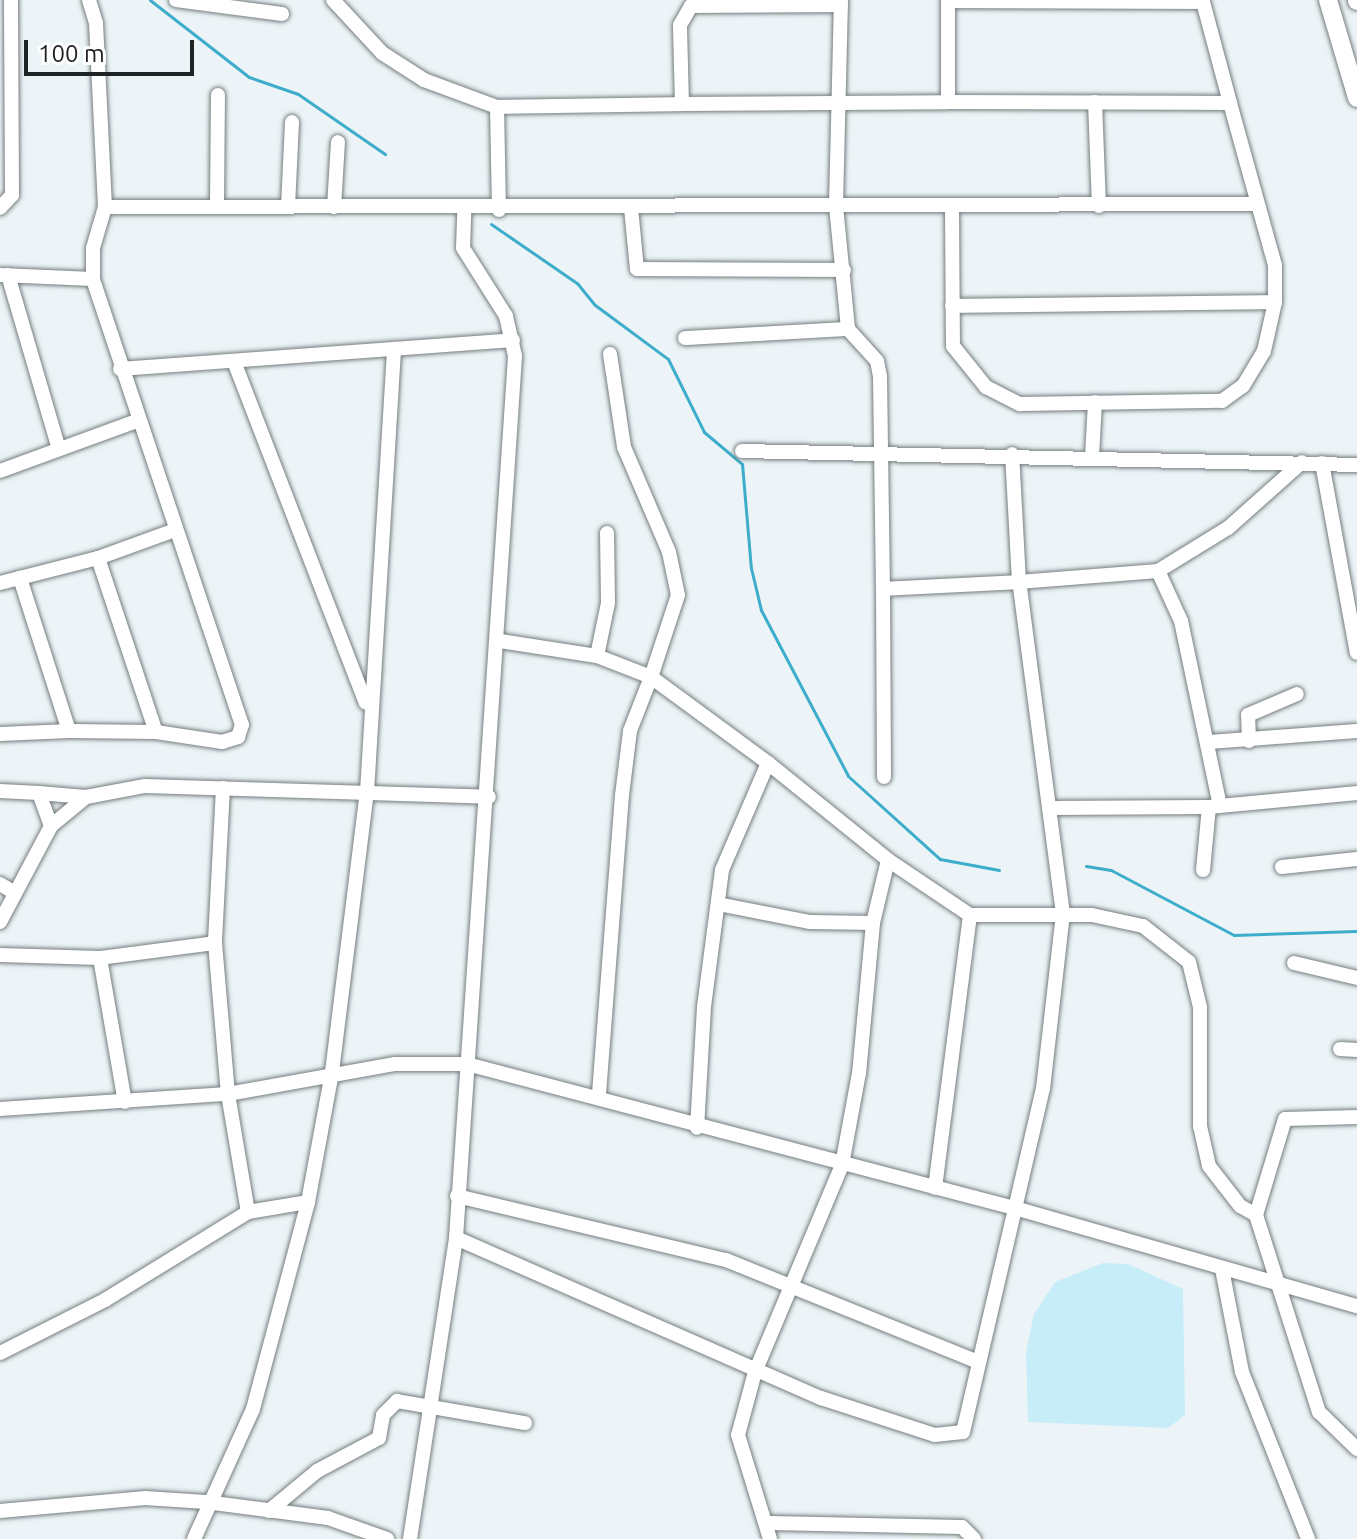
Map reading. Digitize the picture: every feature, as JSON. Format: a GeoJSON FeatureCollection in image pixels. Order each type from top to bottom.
{"type":"FeatureCollection","features":[{"type":"Feature","properties":{"kind":"main road"},"geometry":{"type":"LineString","coordinates":[[1328,0],[1357,98]]}},
{"type":"Feature","properties":{"kind":"street"},"geometry":{"type":"LineString","coordinates":[[0,208],[12,195],[5,75],[11,0]]}},
{"type":"Feature","properties":{"kind":"street"},"geometry":{"type":"LineString","coordinates":[[0,734],[156,732],[222,742],[238,737],[242,725],[120,369],[93,279],[95,235],[105,207],[96,23],[89,0]]}},
{"type":"Feature","properties":{"kind":"street"},"geometry":{"type":"LineString","coordinates":[[176,0],[282,14]]}},
{"type":"Feature","properties":{"kind":"street"},"geometry":{"type":"LineString","coordinates":[[333,0],[382,53],[424,80],[497,107],[948,102],[1230,103]]}},
{"type":"Feature","properties":{"kind":"street"},"geometry":{"type":"LineString","coordinates":[[948,102],[948,1],[1203,1],[1275,265],[1275,302],[1264,351],[1234,396],[1222,401],[1020,404],[986,387],[953,346],[952,208]]}},
{"type":"Feature","properties":{"kind":"street"},"geometry":{"type":"LineString","coordinates":[[682,104],[680,25],[691,6],[841,3],[836,206],[848,329],[877,361],[884,777]]}},
{"type":"Feature","properties":{"kind":"street"},"geometry":{"type":"LineString","coordinates":[[217,204],[218,95]]}},
{"type":"Feature","properties":{"kind":"street"},"geometry":{"type":"LineString","coordinates":[[1095,102],[1099,206]]}},
{"type":"Feature","properties":{"kind":"street"},"geometry":{"type":"LineString","coordinates":[[497,107],[499,210]]}},
{"type":"Feature","properties":{"kind":"street"},"geometry":{"type":"LineString","coordinates":[[288,207],[292,122]]}},
{"type":"Feature","properties":{"kind":"street"},"geometry":{"type":"LineString","coordinates":[[334,207],[338,142]]}},
{"type":"Feature","properties":{"kind":"street"},"geometry":{"type":"LineString","coordinates":[[105,207],[217,204],[499,210],[1257,204]]}},
{"type":"Feature","properties":{"kind":"street"},"geometry":{"type":"LineString","coordinates":[[631,208],[637,269],[844,270]]}},
{"type":"Feature","properties":{"kind":"street"},"geometry":{"type":"LineString","coordinates":[[410,1539],[456,1238],[500,641],[513,340],[506,316],[463,248],[464,210]]}},
{"type":"Feature","properties":{"kind":"street"},"geometry":{"type":"LineString","coordinates":[[59,449],[4,275],[93,279]]}},
{"type":"Feature","properties":{"kind":"street"},"geometry":{"type":"LineString","coordinates":[[952,306],[1275,302]]}},
{"type":"Feature","properties":{"kind":"street"},"geometry":{"type":"LineString","coordinates":[[685,338],[848,329]]}},
{"type":"Feature","properties":{"kind":"street"},"geometry":{"type":"LineString","coordinates":[[120,369],[235,364],[513,340]]}},
{"type":"Feature","properties":{"kind":"street"},"geometry":{"type":"LineString","coordinates":[[194,1539],[206,1502],[253,1409],[308,1202],[332,1072],[367,792],[368,707],[394,349]]}},
{"type":"Feature","properties":{"kind":"street"},"geometry":{"type":"LineString","coordinates":[[599,1097],[622,795],[630,731],[678,595],[669,552],[624,447],[610,354]]}},
{"type":"Feature","properties":{"kind":"street"},"geometry":{"type":"LineString","coordinates":[[235,364],[368,707]]}},
{"type":"Feature","properties":{"kind":"street"},"geometry":{"type":"LineString","coordinates":[[1092,457],[1095,402]]}},
{"type":"Feature","properties":{"kind":"street"},"geometry":{"type":"LineString","coordinates":[[0,471],[139,420]]}},
{"type":"Feature","properties":{"kind":"street"},"geometry":{"type":"LineString","coordinates":[[742,451],[1012,454],[1357,465]]}},
{"type":"Feature","properties":{"kind":"street"},"geometry":{"type":"LineString","coordinates":[[456,1238],[755,1372],[950,1437],[963,1432],[969,1420],[978,1362],[1018,1209],[1043,1089],[1063,914],[1019,582],[1012,454]]}},
{"type":"Feature","properties":{"kind":"street"},"geometry":{"type":"LineString","coordinates":[[883,589],[1158,571],[1228,528],[1302,462]]}},
{"type":"Feature","properties":{"kind":"street"},"geometry":{"type":"LineString","coordinates":[[1322,463],[1357,653]]}},
{"type":"Feature","properties":{"kind":"street"},"geometry":{"type":"LineString","coordinates":[[0,583],[98,558],[175,530]]}},
{"type":"Feature","properties":{"kind":"street"},"geometry":{"type":"LineString","coordinates":[[597,656],[608,603],[607,533]]}},
{"type":"Feature","properties":{"kind":"street"},"geometry":{"type":"LineString","coordinates":[[98,558],[156,732]]}},
{"type":"Feature","properties":{"kind":"street"},"geometry":{"type":"LineString","coordinates":[[1158,571],[1181,621],[1209,742],[1214,806],[1203,870]]}},
{"type":"Feature","properties":{"kind":"street"},"geometry":{"type":"LineString","coordinates":[[20,578],[69,731]]}},
{"type":"Feature","properties":{"kind":"street"},"geometry":{"type":"LineString","coordinates":[[500,641],[597,656],[651,677],[768,763],[888,860],[970,915],[1063,914],[1143,926],[1189,962],[1200,1007],[1202,1145],[1225,1188],[1256,1215],[1281,1285],[1319,1412],[1357,1449]]}},
{"type":"Feature","properties":{"kind":"street"},"geometry":{"type":"LineString","coordinates":[[1249,741],[1248,715],[1297,694]]}},
{"type":"Feature","properties":{"kind":"street"},"geometry":{"type":"LineString","coordinates":[[1209,742],[1357,731]]}},
{"type":"Feature","properties":{"kind":"street"},"geometry":{"type":"LineString","coordinates":[[697,1128],[718,904],[730,844],[768,763]]}},
{"type":"Feature","properties":{"kind":"street"},"geometry":{"type":"LineString","coordinates":[[0,791],[86,797],[145,786],[489,797]]}},
{"type":"Feature","properties":{"kind":"street"},"geometry":{"type":"LineString","coordinates":[[223,788],[215,943],[228,1094],[248,1212]]}},
{"type":"Feature","properties":{"kind":"street"},"geometry":{"type":"LineString","coordinates":[[39,793],[51,826]]}},
{"type":"Feature","properties":{"kind":"street"},"geometry":{"type":"LineString","coordinates":[[1050,808],[1214,806],[1357,793]]}},
{"type":"Feature","properties":{"kind":"street"},"geometry":{"type":"LineString","coordinates":[[0,922],[51,826],[86,797]]}},
{"type":"Feature","properties":{"kind":"street"},"geometry":{"type":"LineString","coordinates":[[1282,867],[1357,859]]}},
{"type":"Feature","properties":{"kind":"street"},"geometry":{"type":"LineString","coordinates":[[770,1539],[770,1523],[746,1475],[738,1435],[755,1372],[842,1165],[859,1073],[873,923],[888,860]]}},
{"type":"Feature","properties":{"kind":"street"},"geometry":{"type":"LineString","coordinates":[[0,884],[15,893]]}},
{"type":"Feature","properties":{"kind":"street"},"geometry":{"type":"LineString","coordinates":[[718,904],[810,922],[873,923]]}},
{"type":"Feature","properties":{"kind":"street"},"geometry":{"type":"LineString","coordinates":[[935,1188],[970,915]]}},
{"type":"Feature","properties":{"kind":"street"},"geometry":{"type":"LineString","coordinates":[[0,955],[100,958],[215,943]]}},
{"type":"Feature","properties":{"kind":"street"},"geometry":{"type":"LineString","coordinates":[[100,958],[125,1102]]}},
{"type":"Feature","properties":{"kind":"street"},"geometry":{"type":"LineString","coordinates":[[1294,963],[1357,978]]}},
{"type":"Feature","properties":{"kind":"street"},"geometry":{"type":"LineString","coordinates":[[1340,1049],[1357,1050]]}},
{"type":"Feature","properties":{"kind":"street"},"geometry":{"type":"LineString","coordinates":[[0,1109],[228,1094],[332,1072],[467,1064],[599,1097],[697,1128],[1018,1209],[1357,1306]]}},
{"type":"Feature","properties":{"kind":"street"},"geometry":{"type":"LineString","coordinates":[[1256,1215],[1285,1119],[1357,1117]]}},
{"type":"Feature","properties":{"kind":"street"},"geometry":{"type":"LineString","coordinates":[[457,1196],[726,1260],[978,1362]]}},
{"type":"Feature","properties":{"kind":"street"},"geometry":{"type":"LineString","coordinates":[[0,1353],[105,1300],[248,1212],[308,1202]]}},
{"type":"Feature","properties":{"kind":"street"},"geometry":{"type":"LineString","coordinates":[[1222,1269],[1242,1372],[1308,1539]]}},
{"type":"Feature","properties":{"kind":"street"},"geometry":{"type":"LineString","coordinates":[[269,1511],[317,1471],[379,1438],[388,1405],[430,1405],[525,1423]]}},
{"type":"Feature","properties":{"kind":"street"},"geometry":{"type":"LineString","coordinates":[[0,1511],[145,1498],[206,1502],[328,1518],[387,1539]]}},
{"type":"Feature","properties":{"kind":"street"},"geometry":{"type":"LineString","coordinates":[[770,1523],[879,1533],[962,1527],[974,1539]]}},
{"type":"Feature","properties":{"kind":"shaded area"},"geometry":{"type":"Polygon","coordinates":[[[1103,1263],[1128,1264],[1183,1289],[1185,1415],[1168,1428],[1028,1422],[1026,1352],[1034,1314],[1055,1282],[1103,1263]]]}},
{"type":"Feature","properties":{"kind":"waterway"},"geometry":{"type":"LineString","coordinates":[[150,0],[249,77],[298,94],[385,154]]}},
{"type":"Feature","properties":{"kind":"waterway"},"geometry":{"type":"LineString","coordinates":[[491,224],[577,283],[595,305],[668,359],[704,432],[742,464],[751,568],[761,610],[848,776],[940,859],[999,870]]}},
{"type":"Feature","properties":{"kind":"waterway"},"geometry":{"type":"LineString","coordinates":[[1086,866],[1111,870],[1234,935],[1357,931]]}}]}
